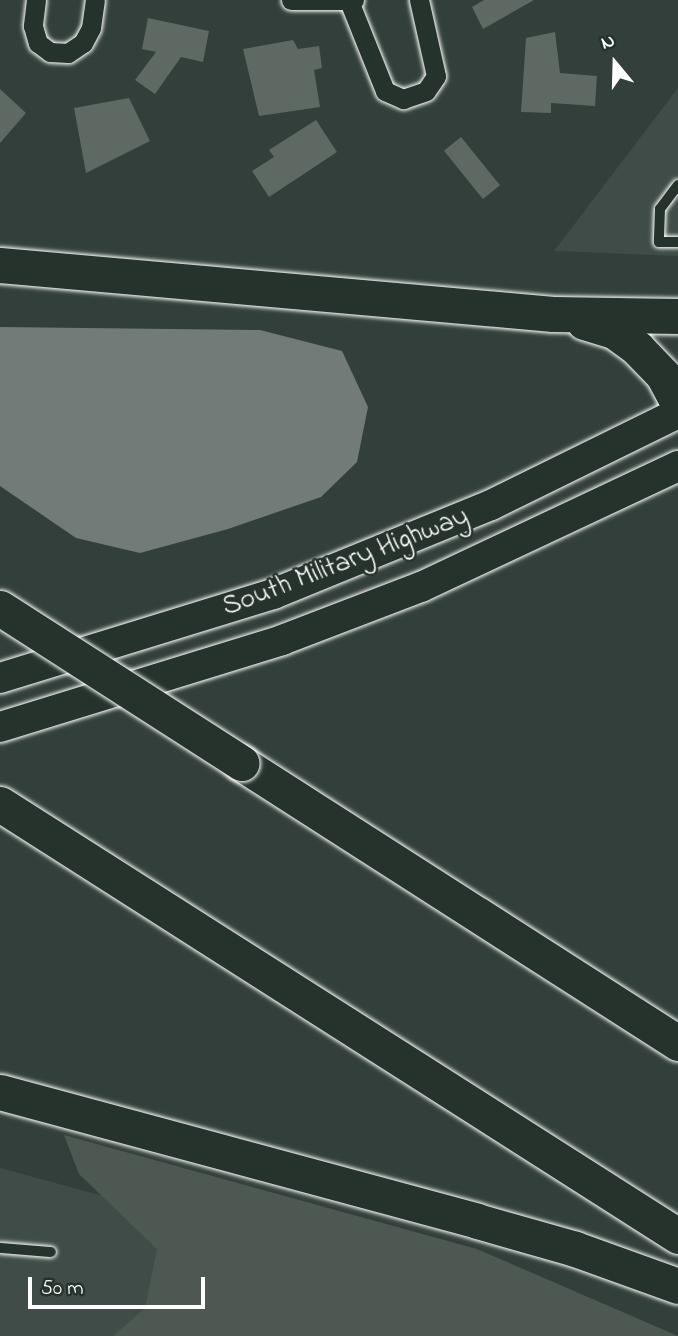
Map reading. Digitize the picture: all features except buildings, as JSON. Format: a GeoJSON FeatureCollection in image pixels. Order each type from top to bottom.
{"type":"FeatureCollection","features":[{"type":"Feature","properties":{"kind":"highway"},"geometry":{"type":"LineString","coordinates":[[0,265],[553,314],[678,316]]}},
{"type":"Feature","properties":{"kind":"highway"},"geometry":{"type":"LineString","coordinates":[[553,314],[600,325],[622,336],[663,375],[678,403]]}},
{"type":"Feature","properties":{"kind":"highway"},"geometry":{"type":"LineString","coordinates":[[0,608],[678,1043]]}},
{"type":"Feature","properties":{"kind":"highway"},"geometry":{"type":"LineString","coordinates":[[0,804],[678,1236]]}},
{"type":"Feature","properties":{"kind":"highway"},"geometry":{"type":"LineString","coordinates":[[0,1092],[575,1249],[678,1286]]}},
{"type":"Feature","properties":{"kind":"main road","name":"South Military Highway"},"geometry":{"type":"LineString","coordinates":[[0,678],[193,622],[286,589],[491,505],[678,413]]}},
{"type":"Feature","properties":{"kind":"main road","name":"South Military Highway"},"geometry":{"type":"LineString","coordinates":[[0,727],[295,635],[421,587],[678,466]]}},
{"type":"Feature","properties":{"kind":"street"},"geometry":{"type":"LineString","coordinates":[[36,0],[33,26],[38,43],[50,52],[68,53],[83,43],[91,28],[95,0]]}},
{"type":"Feature","properties":{"kind":"street"},"geometry":{"type":"LineString","coordinates":[[290,0],[351,1],[384,91],[403,99],[426,91],[436,76],[419,0]]}},
{"type":"Feature","properties":{"kind":"lane"},"geometry":{"type":"LineString","coordinates":[[678,185],[660,209],[659,242],[678,242]]}},
{"type":"Feature","properties":{"kind":"lane"},"geometry":{"type":"LineString","coordinates":[[0,1248],[51,1252]]}},
{"type":"Feature","properties":{"kind":"shaded area"},"geometry":{"type":"Polygon","coordinates":[[[678,88],[678,256],[554,251],[678,88]]]}},
{"type":"Feature","properties":{"kind":"shaded area"},"geometry":{"type":"Polygon","coordinates":[[[0,327],[260,330],[342,351],[368,407],[357,462],[321,497],[228,529],[140,553],[76,538],[0,486],[0,327]]]}},
{"type":"Feature","properties":{"kind":"shaded area"},"geometry":{"type":"Polygon","coordinates":[[[64,1135],[477,1249],[678,1336],[113,1336],[145,1308],[157,1249],[79,1174],[64,1135]]]}},
{"type":"Feature","properties":{"kind":"shaded area"},"geometry":{"type":"Polygon","coordinates":[[[0,1168],[533,1312],[463,1336],[0,1336],[0,1168]]]}}]}
